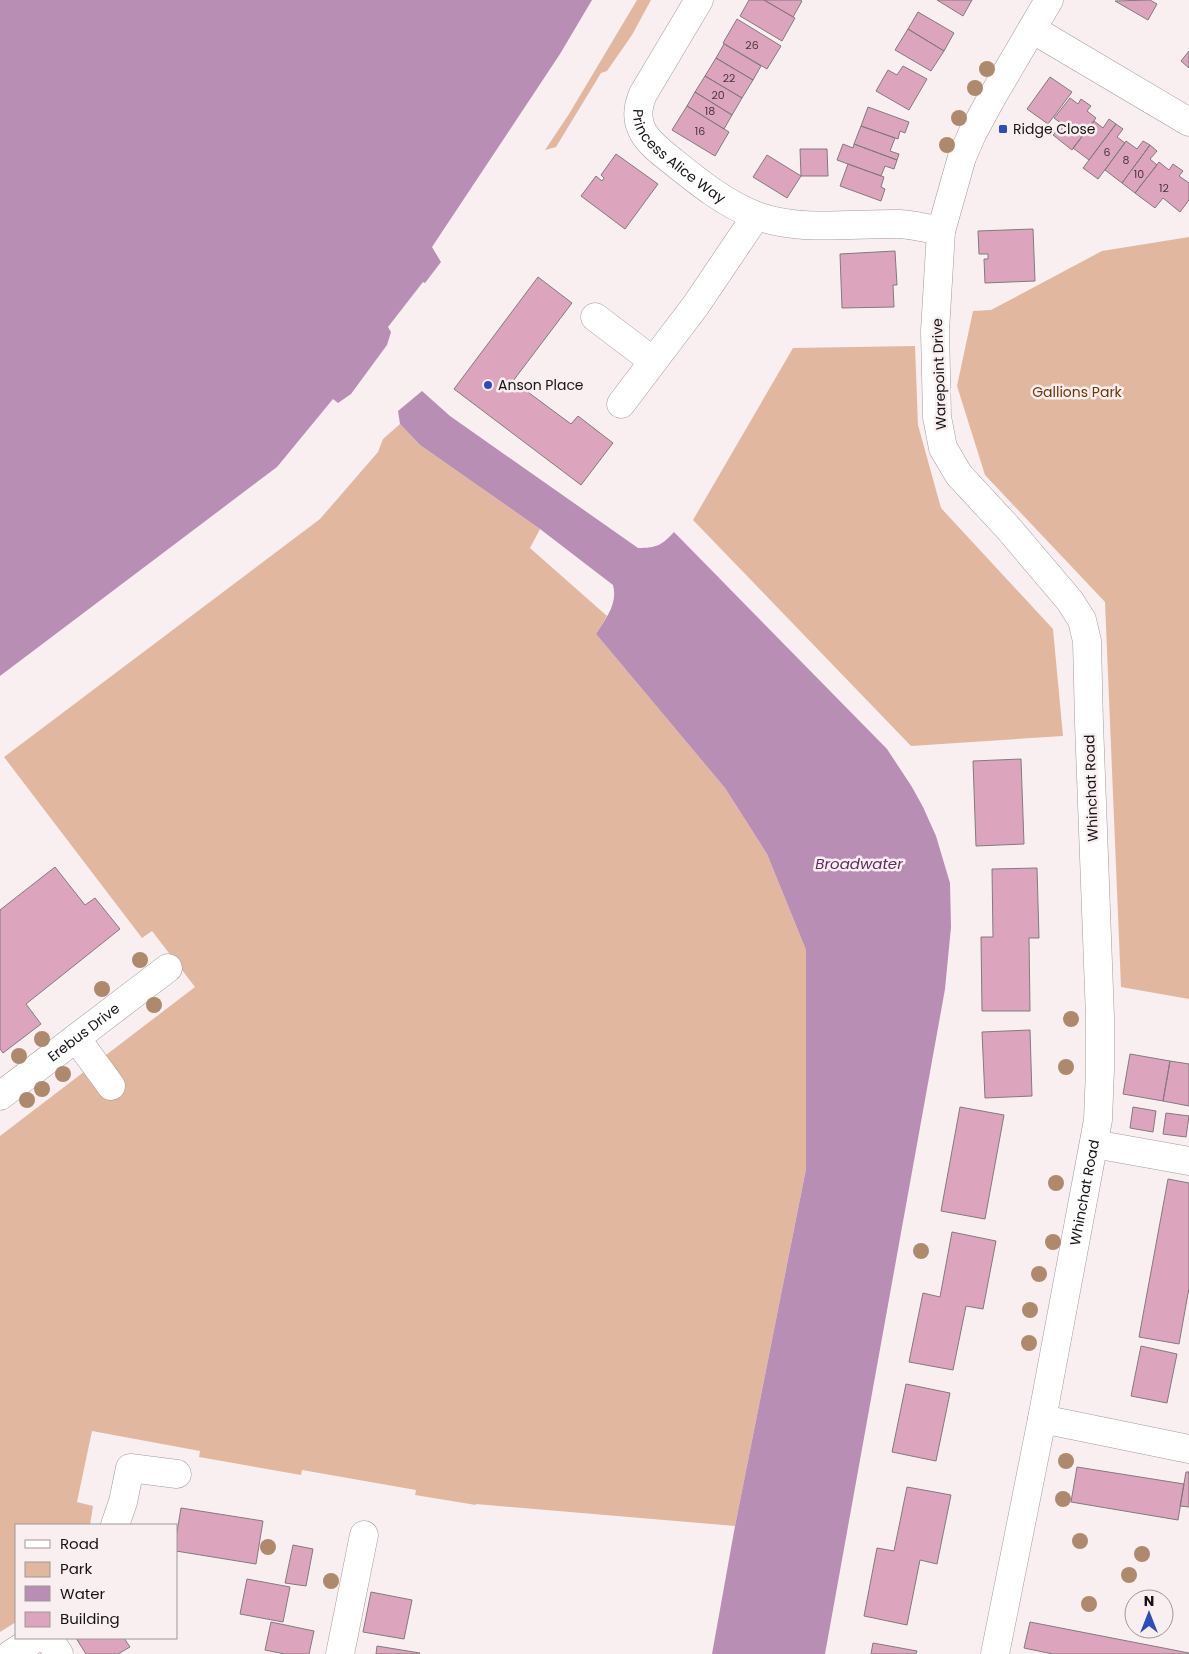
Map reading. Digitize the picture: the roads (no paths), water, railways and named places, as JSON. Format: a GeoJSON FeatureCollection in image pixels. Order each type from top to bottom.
{"type":"FeatureCollection","features":[{"type":"Feature","properties":{"kind":"street","name":"Princess Alice Way"},"geometry":{"type":"LineString","coordinates":[[699,0],[642,94],[638,106],[638,119],[642,132],[653,146],[700,183],[730,203],[756,216],[779,222],[808,225],[901,224],[941,230]]}},
{"type":"Feature","properties":{"kind":"street","name":"Warepoint Drive"},"geometry":{"type":"LineString","coordinates":[[1049,0],[973,132],[962,157],[941,230],[935,330],[937,417],[943,448],[959,475],[1070,601],[1082,620],[1088,641],[1089,723]]}},
{"type":"Feature","properties":{"kind":"street"},"geometry":{"type":"LineString","coordinates":[[1032,29],[1189,122]]}},
{"type":"Feature","properties":{"kind":"street"},"geometry":{"type":"LineString","coordinates":[[621,404],[696,305],[756,216]]}},
{"type":"Feature","properties":{"kind":"street"},"geometry":{"type":"LineString","coordinates":[[595,317],[653,361]]}},
{"type":"Feature","properties":{"kind":"street","name":"Whinchat Road"},"geometry":{"type":"LineString","coordinates":[[996,1654],[1094,1144],[1099,1103],[1100,1043],[1089,723]]}},
{"type":"Feature","properties":{"kind":"street","name":"Erebus Drive"},"geometry":{"type":"LineString","coordinates":[[0,1096],[168,968]]}},
{"type":"Feature","properties":{"kind":"street"},"geometry":{"type":"LineString","coordinates":[[76,1038],[112,1086]]}},
{"type":"Feature","properties":{"kind":"street"},"geometry":{"type":"LineString","coordinates":[[1094,1144],[1189,1161]]}},
{"type":"Feature","properties":{"kind":"street"},"geometry":{"type":"LineString","coordinates":[[1042,1419],[1189,1448]]}},
{"type":"Feature","properties":{"kind":"street"},"geometry":{"type":"LineString","coordinates":[[115,1524],[123,1502],[130,1468],[177,1474]]}},
{"type":"Feature","properties":{"kind":"street"},"geometry":{"type":"LineString","coordinates":[[340,1654],[364,1535]]}},
{"type":"Feature","properties":{"kind":"street"},"geometry":{"type":"LineString","coordinates":[[11,1654],[34,1639]]}},
{"type":"Feature","properties":{"kind":"street"},"geometry":{"type":"LineString","coordinates":[[49,1639],[59,1654]]}},
{"type":"Feature","properties":{"kind":"water"},"geometry":{"type":"Polygon","coordinates":[[[0,0],[592,0],[560,54],[432,247],[441,262],[388,327],[391,332],[387,345],[351,394],[338,403],[333,399],[277,467],[0,676],[0,0]]]}},
{"type":"Feature","properties":{"kind":"water","name":"Broadwater"},"geometry":{"type":"Polygon","coordinates":[[[422,391],[450,416],[638,548],[659,545],[674,532],[887,749],[912,787],[936,836],[950,883],[951,927],[945,989],[825,1654],[712,1654],[735,1526],[806,1169],[806,950],[767,854],[725,788],[596,634],[612,605],[614,598],[613,585],[540,529],[420,445],[400,424],[398,411],[422,391]]]}},
{"type":"Feature","properties":{"kind":"place","name":"Ridge Close"},"geometry":{"type":"Point","coordinates":[1003,129]}},
{"type":"Feature","properties":{"kind":"place","name":"Anson Place"},"geometry":{"type":"Point","coordinates":[488,385]}},
{"type":"Feature","properties":{"kind":"park label","name":"Gallions Park"},"geometry":{"type":"Point","coordinates":[1077,392]}}]}
